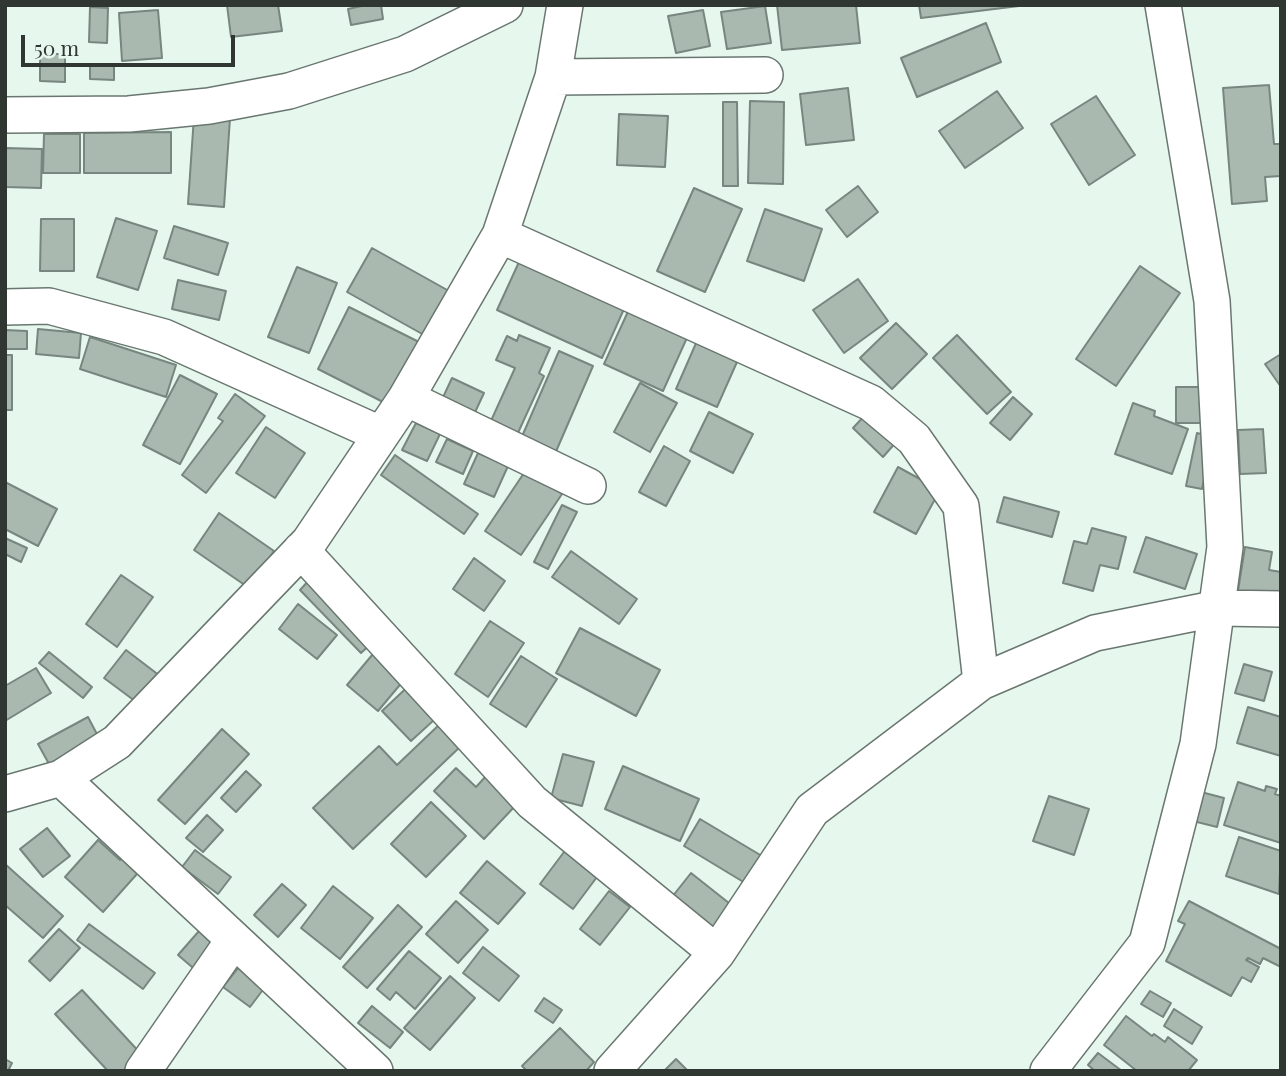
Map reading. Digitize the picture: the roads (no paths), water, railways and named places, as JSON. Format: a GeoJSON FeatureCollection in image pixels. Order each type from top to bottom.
{"type":"FeatureCollection","features":[{"type":"Feature","properties":{"kind":"street"},"geometry":{"type":"LineString","coordinates":[[5,115],[129,114],[209,106],[289,91],[405,54],[505,5]]}},
{"type":"Feature","properties":{"kind":"street"},"geometry":{"type":"LineString","coordinates":[[5,794],[61,778],[117,742],[301,550],[406,398],[500,235],[553,77],[565,5]]}},
{"type":"Feature","properties":{"kind":"street"},"geometry":{"type":"LineString","coordinates":[[1048,1071],[1147,943],[1199,744],[1226,547],[1212,301],[1163,5]]}},
{"type":"Feature","properties":{"kind":"street"},"geometry":{"type":"LineString","coordinates":[[553,77],[765,75]]}},
{"type":"Feature","properties":{"kind":"street"},"geometry":{"type":"LineString","coordinates":[[500,235],[871,403],[914,439],[961,506],[981,682]]}},
{"type":"Feature","properties":{"kind":"street"},"geometry":{"type":"LineString","coordinates":[[5,307],[49,306],[164,337],[380,434]]}},
{"type":"Feature","properties":{"kind":"street"},"geometry":{"type":"LineString","coordinates":[[406,398],[588,486]]}},
{"type":"Feature","properties":{"kind":"street"},"geometry":{"type":"LineString","coordinates":[[301,550],[533,803],[717,953]]}},
{"type":"Feature","properties":{"kind":"street"},"geometry":{"type":"LineString","coordinates":[[612,1071],[717,953],[812,810],[981,682],[1095,633],[1219,608],[1281,609]]}},
{"type":"Feature","properties":{"kind":"street"},"geometry":{"type":"LineString","coordinates":[[61,778],[375,1071]]}},
{"type":"Feature","properties":{"kind":"street"},"geometry":{"type":"LineString","coordinates":[[143,1071],[233,941]]}}]}
